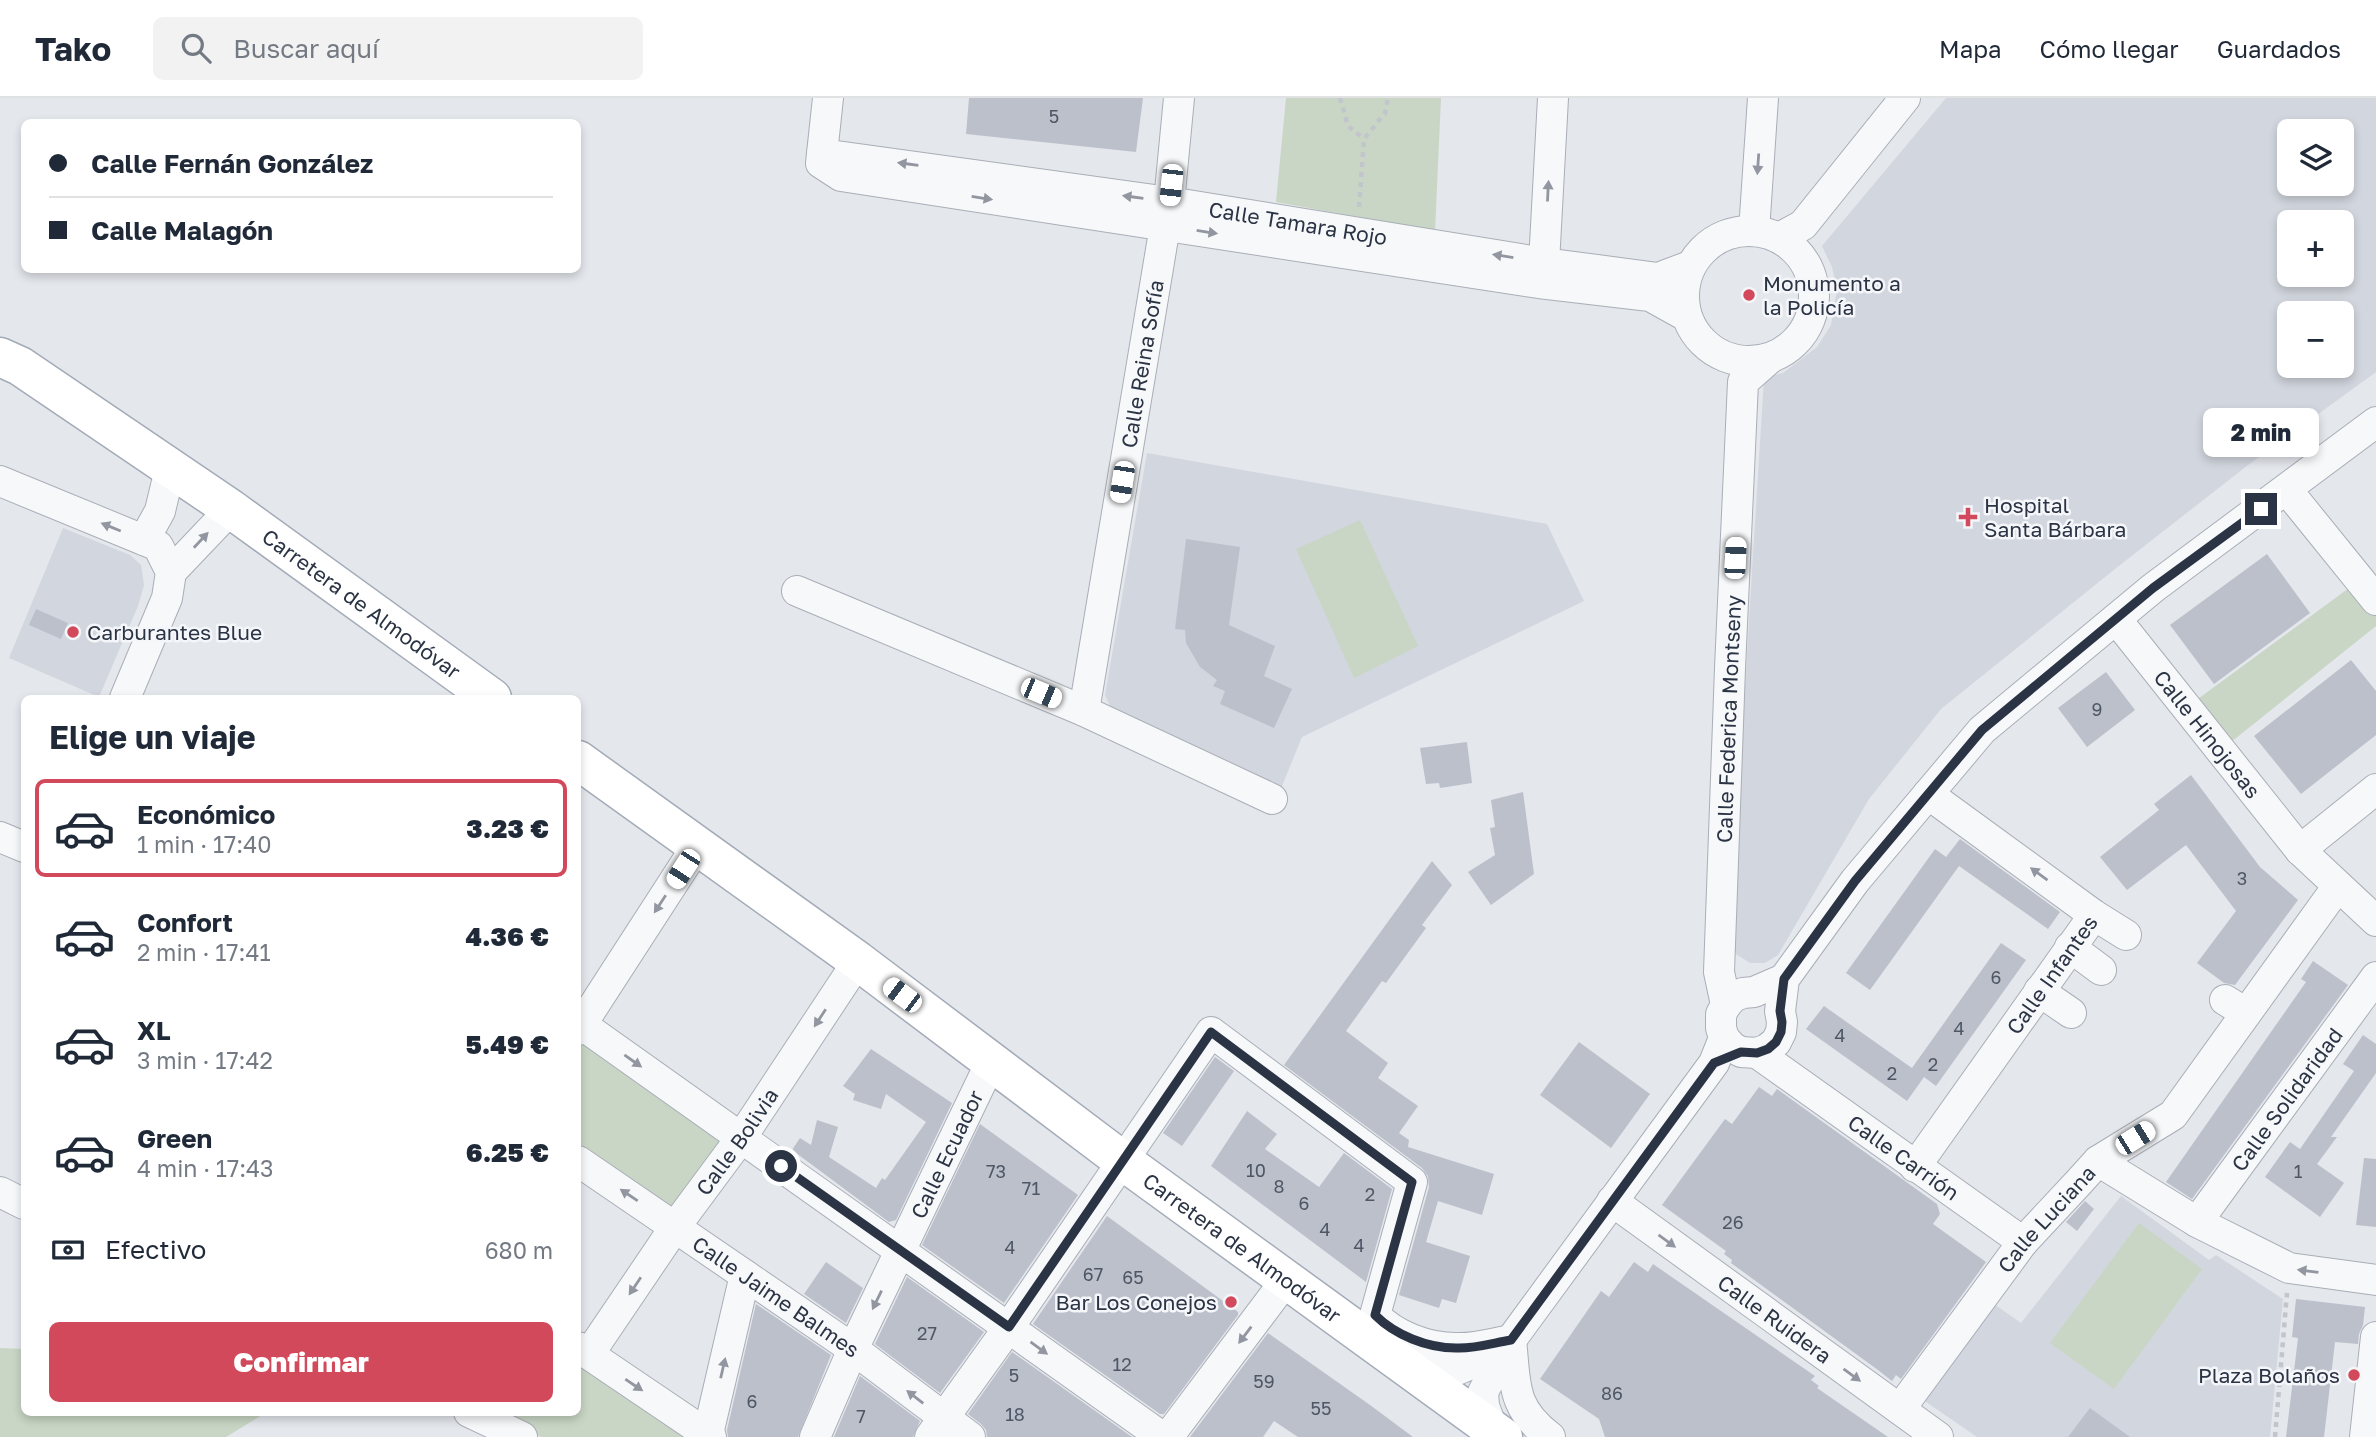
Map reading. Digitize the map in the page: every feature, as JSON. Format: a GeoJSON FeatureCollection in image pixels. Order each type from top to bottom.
{"type":"FeatureCollection","features":[{"type":"Feature","properties":{"kind":"main road","name":"Carretera de Almodóvar"},"geometry":{"type":"LineString","coordinates":[[0,357],[20,366],[231,509],[488,695]]}},
{"type":"Feature","properties":{"kind":"main road","name":"Carretera de Almodóvar"},"geometry":{"type":"LineString","coordinates":[[581,762],[858,961],[1123,1161],[1495,1435]]}},
{"type":"Feature","properties":{"kind":"street"},"geometry":{"type":"LineString","coordinates":[[822,153],[828,98]]}},
{"type":"Feature","properties":{"kind":"street","name":"Calle Reina Sofía"},"geometry":{"type":"LineString","coordinates":[[1084,711],[1167,214],[1180,98]]}},
{"type":"Feature","properties":{"kind":"street"},"geometry":{"type":"LineString","coordinates":[[1541,273],[1553,98]]}},
{"type":"Feature","properties":{"kind":"street"},"geometry":{"type":"LineString","coordinates":[[1763,98],[1784,237],[1811,276],[1814,302],[1807,327],[1791,346],[1769,359],[1743,382],[1718,355],[1698,339],[1686,316],[1683,291],[1690,266],[1706,246],[1729,234],[1784,237]]}},
{"type":"Feature","properties":{"kind":"street"},"geometry":{"type":"LineString","coordinates":[[1784,237],[1905,98]]}},
{"type":"Feature","properties":{"kind":"street","name":"Calle Tamara Rojo"},"geometry":{"type":"LineString","coordinates":[[1686,316],[1650,296],[1541,273],[1357,232],[1167,214],[841,176],[821,163],[822,153],[1167,214],[1541,273],[1658,278],[1690,266]]}},
{"type":"Feature","properties":{"kind":"street"},"geometry":{"type":"LineString","coordinates":[[1718,355],[1743,362],[1769,359]]}},
{"type":"Feature","properties":{"kind":"street","name":"Calle Federica Montseny"},"geometry":{"type":"LineString","coordinates":[[1741,996],[1719,972],[1743,382]]}},
{"type":"Feature","properties":{"kind":"street"},"geometry":{"type":"LineString","coordinates":[[1495,1435],[1484,1406],[1483,1392],[1511,1340],[1612,1201],[1742,1050],[1781,1032],[1780,1011],[1784,979],[1855,881],[1982,730],[2153,588],[2376,422]]}},
{"type":"Feature","properties":{"kind":"street"},"geometry":{"type":"LineString","coordinates":[[144,540],[160,510],[170,469]]}},
{"type":"Feature","properties":{"kind":"street"},"geometry":{"type":"LineString","coordinates":[[0,481],[159,546],[171,572],[167,598],[126,695]]}},
{"type":"Feature","properties":{"kind":"street"},"geometry":{"type":"LineString","coordinates":[[2287,490],[2376,600]]}},
{"type":"Feature","properties":{"kind":"street"},"geometry":{"type":"LineString","coordinates":[[171,572],[231,509]]}},
{"type":"Feature","properties":{"kind":"street"},"geometry":{"type":"LineString","coordinates":[[797,591],[1084,711],[1272,799]]}},
{"type":"Feature","properties":{"kind":"street","name":"Calle Hinojosas"},"geometry":{"type":"LineString","coordinates":[[2116,619],[2300,850],[2376,921]]}},
{"type":"Feature","properties":{"kind":"street"},"geometry":{"type":"LineString","coordinates":[[2300,850],[2376,789]]}},
{"type":"Feature","properties":{"kind":"street","name":"Calle Infantes"},"geometry":{"type":"LineString","coordinates":[[1915,1167],[2094,915],[1928,794]]}},
{"type":"Feature","properties":{"kind":"street"},"geometry":{"type":"LineString","coordinates":[[0,837],[21,846]]}},
{"type":"Feature","properties":{"kind":"street"},"geometry":{"type":"LineString","coordinates":[[581,1023],[697,846]]}},
{"type":"Feature","properties":{"kind":"street","name":"Calle Luciana"},"geometry":{"type":"LineString","coordinates":[[1900,1409],[2023,1242],[2098,1161],[2172,1115],[2179,1086],[2236,1006],[2338,886]]}},
{"type":"Feature","properties":{"kind":"street"},"geometry":{"type":"LineString","coordinates":[[2094,915],[2126,935]]}},
{"type":"Feature","properties":{"kind":"street"},"geometry":{"type":"LineString","coordinates":[[2070,947],[2101,970]]}},
{"type":"Feature","properties":{"kind":"street","name":"Calle Bolivia"},"geometry":{"type":"LineString","coordinates":[[583,1351],[741,1138],[858,961]]}},
{"type":"Feature","properties":{"kind":"street","name":"Calle Solidaridad"},"geometry":{"type":"LineString","coordinates":[[2197,1222],[2376,977]]}},
{"type":"Feature","properties":{"kind":"street"},"geometry":{"type":"LineString","coordinates":[[1742,1050],[1721,1028],[1721,1014],[1741,996],[1784,979]]}},
{"type":"Feature","properties":{"kind":"street"},"geometry":{"type":"LineString","coordinates":[[2039,991],[2071,1013]]}},
{"type":"Feature","properties":{"kind":"street"},"geometry":{"type":"LineString","coordinates":[[1741,996],[1766,995],[1775,1002],[1780,1011]]}},
{"type":"Feature","properties":{"kind":"street"},"geometry":{"type":"LineString","coordinates":[[581,1027],[902,1251],[1162,1437]]}},
{"type":"Feature","properties":{"kind":"street"},"geometry":{"type":"LineString","coordinates":[[936,1428],[1009,1327],[1211,1032],[1412,1182],[1375,1315],[1386,1326],[1429,1345],[1457,1349],[1511,1340]]}},
{"type":"Feature","properties":{"kind":"street","name":"Calle Carrión"},"geometry":{"type":"LineString","coordinates":[[1742,1050],[1784,1073],[2023,1242]]}},
{"type":"Feature","properties":{"kind":"street","name":"Calle Ecuador"},"geometry":{"type":"LineString","coordinates":[[815,1437],[853,1349],[991,1062]]}},
{"type":"Feature","properties":{"kind":"street"},"geometry":{"type":"LineString","coordinates":[[2098,1161],[2197,1222],[2289,1268],[2376,1279]]}},
{"type":"Feature","properties":{"kind":"street","name":"Calle Jaime Balmes"},"geometry":{"type":"LineString","coordinates":[[581,1163],[853,1349],[936,1428],[970,1437]]}},
{"type":"Feature","properties":{"kind":"street"},"geometry":{"type":"LineString","coordinates":[[0,1192],[21,1202]]}},
{"type":"Feature","properties":{"kind":"street","name":"Calle Ruidera"},"geometry":{"type":"LineString","coordinates":[[1612,1201],[1900,1409],[1927,1434]]}},
{"type":"Feature","properties":{"kind":"street"},"geometry":{"type":"LineString","coordinates":[[583,1351],[709,1436],[745,1275]]}},
{"type":"Feature","properties":{"kind":"street"},"geometry":{"type":"LineString","coordinates":[[1168,1437],[1286,1280]]}},
{"type":"Feature","properties":{"kind":"street"},"geometry":{"type":"LineString","coordinates":[[2365,1437],[2376,1337]]}},
{"type":"Feature","properties":{"kind":"street"},"geometry":{"type":"LineString","coordinates":[[1430,1385],[1435,1377],[1471,1366],[1511,1340]]}},
{"type":"Feature","properties":{"kind":"street"},"geometry":{"type":"LineString","coordinates":[[1511,1340],[1518,1399],[1533,1424],[1550,1437]]}},
{"type":"Feature","properties":{"kind":"street"},"geometry":{"type":"LineString","coordinates":[[477,1416],[522,1437]]}},
{"type":"Feature","properties":{"kind":"path"},"geometry":{"type":"LineString","coordinates":[[1340,98],[1348,126],[1364,139]]}},
{"type":"Feature","properties":{"kind":"path"},"geometry":{"type":"LineString","coordinates":[[1357,232],[1364,139],[1385,113],[1388,98]]}},
{"type":"Feature","properties":{"kind":"path"},"geometry":{"type":"LineString","coordinates":[[2275,1437],[2289,1268]]}},
{"type":"Feature","properties":{"kind":"shaded area","name":"Hospital Santa Bárbara"},"geometry":{"type":"Polygon","coordinates":[[[1946,98],[2376,98],[2376,372],[2248,465],[1941,709],[1869,799],[1778,955],[1765,963],[1750,963],[1736,954],[1732,947],[1730,929],[1764,378],[1783,373],[1817,347],[1831,325],[1837,290],[1832,267],[1822,246],[1946,98]]]}},
{"type":"Feature","properties":{"kind":"shaded area"},"geometry":{"type":"Polygon","coordinates":[[[1147,453],[1547,524],[1584,601],[1302,737],[1282,786],[1112,710],[1105,695],[1147,453]]]}},
{"type":"Feature","properties":{"kind":"shaded area","name":"Carburantes Blue"},"geometry":{"type":"Polygon","coordinates":[[[63,528],[130,555],[141,565],[144,585],[138,606],[100,695],[9,658],[63,528]]]}},
{"type":"Feature","properties":{"kind":"shaded area"},"geometry":{"type":"Polygon","coordinates":[[[2121,1196],[2209,1260],[2216,1255],[2283,1299],[2270,1437],[1977,1437],[1916,1395],[1987,1299],[2021,1323],[2121,1196]]]}},
{"type":"Feature","properties":{"kind":"green space"},"geometry":{"type":"Polygon","coordinates":[[[1286,98],[1441,98],[1435,231],[1276,202],[1286,98]]]}},
{"type":"Feature","properties":{"kind":"green space"},"geometry":{"type":"Polygon","coordinates":[[[1360,520],[1418,646],[1354,678],[1296,549],[1360,520]]]}},
{"type":"Feature","properties":{"kind":"green space"},"geometry":{"type":"Polygon","coordinates":[[[2360,580],[2376,600],[2376,626],[2221,750],[2187,707],[2360,580]]]}},
{"type":"Feature","properties":{"kind":"green space"},"geometry":{"type":"Polygon","coordinates":[[[581,1032],[741,1138],[675,1227],[581,1163],[581,1032]]]}},
{"type":"Feature","properties":{"kind":"green space"},"geometry":{"type":"Polygon","coordinates":[[[2139,1223],[2202,1269],[2114,1389],[2050,1343],[2139,1223]]]}},
{"type":"Feature","properties":{"kind":"green space"},"geometry":{"type":"Polygon","coordinates":[[[0,1348],[21,1349],[21,1416],[260,1416],[226,1437],[0,1437],[0,1348]]]}},
{"type":"Feature","properties":{"kind":"green space"},"geometry":{"type":"Polygon","coordinates":[[[581,1349],[704,1437],[541,1437],[498,1416],[581,1416],[581,1349]]]}},
{"type":"Feature","properties":{"kind":"building"},"geometry":{"type":"Polygon","coordinates":[[[969,98],[1143,98],[1136,152],[966,134],[969,98]]]}},
{"type":"Feature","properties":{"kind":"building"},"geometry":{"type":"Polygon","coordinates":[[[1186,539],[1240,547],[1229,625],[1275,646],[1264,676],[1292,689],[1274,728],[1220,704],[1225,691],[1213,686],[1217,680],[1200,667],[1186,643],[1185,630],[1175,629],[1186,539]]]}},
{"type":"Feature","properties":{"kind":"building"},"geometry":{"type":"Polygon","coordinates":[[[2267,554],[2310,613],[2214,684],[2170,625],[2267,554]]]}},
{"type":"Feature","properties":{"kind":"building"},"geometry":{"type":"Polygon","coordinates":[[[36,609],[68,623],[61,639],[29,625],[36,609]]]}},
{"type":"Feature","properties":{"kind":"building"},"geometry":{"type":"Polygon","coordinates":[[[2351,660],[2376,691],[2376,735],[2301,794],[2254,736],[2351,660]]]}},
{"type":"Feature","properties":{"kind":"building"},"geometry":{"type":"Polygon","coordinates":[[[2106,672],[2135,710],[2087,747],[2058,708],[2106,672]]]}},
{"type":"Feature","properties":{"kind":"building"},"geometry":{"type":"Polygon","coordinates":[[[1467,742],[1472,783],[1440,788],[1439,783],[1426,784],[1420,748],[1467,742]]]}},
{"type":"Feature","properties":{"kind":"building"},"geometry":{"type":"Polygon","coordinates":[[[2191,775],[2260,867],[2298,900],[2235,985],[2224,983],[2197,963],[2236,911],[2186,845],[2127,890],[2100,857],[2159,810],[2154,804],[2191,775]]]}},
{"type":"Feature","properties":{"kind":"building"},"geometry":{"type":"Polygon","coordinates":[[[1523,792],[1534,874],[1491,905],[1468,872],[1495,855],[1490,828],[1495,827],[1491,800],[1523,792]]]}},
{"type":"Feature","properties":{"kind":"building"},"geometry":{"type":"Polygon","coordinates":[[[1960,839],[2060,912],[2048,929],[1959,866],[1870,990],[1846,973],[1935,849],[1946,857],[1960,839]]]}},
{"type":"Feature","properties":{"kind":"building"},"geometry":{"type":"Polygon","coordinates":[[[1432,861],[1452,885],[1422,925],[1426,928],[1386,983],[1382,981],[1346,1031],[1388,1063],[1378,1078],[1418,1106],[1399,1133],[1409,1140],[1408,1147],[1494,1174],[1482,1215],[1438,1201],[1426,1242],[1470,1256],[1456,1303],[1442,1299],[1439,1308],[1399,1295],[1429,1187],[1428,1176],[1422,1168],[1284,1065],[1432,861]]]}},
{"type":"Feature","properties":{"kind":"building"},"geometry":{"type":"Polygon","coordinates":[[[2001,943],[2026,960],[1936,1086],[1924,1077],[1907,1101],[1806,1029],[1824,1006],[1919,1073],[1912,1068],[2001,943]]]}},
{"type":"Feature","properties":{"kind":"building"},"geometry":{"type":"Polygon","coordinates":[[[2313,961],[2348,985],[2192,1199],[2166,1182],[2306,982],[2301,979],[2313,961]]]}},
{"type":"Feature","properties":{"kind":"building"},"geometry":{"type":"Polygon","coordinates":[[[2363,1035],[2376,1044],[2376,1073],[2331,1137],[2337,1137],[2317,1164],[2344,1183],[2320,1217],[2265,1177],[2290,1142],[2300,1149],[2354,1071],[2343,1064],[2363,1035]]]}},
{"type":"Feature","properties":{"kind":"building"},"geometry":{"type":"Polygon","coordinates":[[[1579,1042],[1650,1094],[1611,1148],[1540,1095],[1579,1042]]]}},
{"type":"Feature","properties":{"kind":"building"},"geometry":{"type":"Polygon","coordinates":[[[871,1049],[952,1103],[896,1220],[889,1222],[792,1150],[800,1138],[811,1145],[817,1120],[838,1127],[829,1157],[876,1188],[882,1178],[885,1180],[926,1122],[886,1094],[881,1109],[853,1100],[855,1094],[843,1086],[871,1049]]]}},
{"type":"Feature","properties":{"kind":"building"},"geometry":{"type":"Polygon","coordinates":[[[1215,1057],[1234,1071],[1182,1146],[1163,1133],[1215,1057]]]}},
{"type":"Feature","properties":{"kind":"building"},"geometry":{"type":"Polygon","coordinates":[[[1759,1087],[1772,1096],[1777,1089],[1937,1204],[1940,1214],[1933,1224],[1986,1262],[1901,1379],[1896,1375],[1892,1381],[1731,1263],[1732,1260],[1724,1254],[1726,1251],[1662,1205],[1725,1119],[1732,1124],[1759,1087]]]}},
{"type":"Feature","properties":{"kind":"building"},"geometry":{"type":"Polygon","coordinates":[[[1247,1111],[1277,1134],[1265,1149],[1319,1187],[1344,1153],[1392,1189],[1366,1282],[1211,1166],[1247,1111]]]}},
{"type":"Feature","properties":{"kind":"building"},"geometry":{"type":"Polygon","coordinates":[[[980,1124],[1078,1195],[1004,1303],[922,1245],[980,1124]]]}},
{"type":"Feature","properties":{"kind":"building"},"geometry":{"type":"Polygon","coordinates":[[[2364,1158],[2376,1159],[2376,1227],[2356,1225],[2364,1158]]]}},
{"type":"Feature","properties":{"kind":"building"},"geometry":{"type":"Polygon","coordinates":[[[2085,1201],[2094,1209],[2077,1231],[2066,1222],[2085,1201]]]}},
{"type":"Feature","properties":{"kind":"building"},"geometry":{"type":"Polygon","coordinates":[[[1107,1216],[1238,1312],[1164,1414],[1160,1414],[1033,1324],[1107,1216]]]}},
{"type":"Feature","properties":{"kind":"building"},"geometry":{"type":"Polygon","coordinates":[[[826,1262],[863,1288],[846,1323],[804,1294],[826,1262]]]}},
{"type":"Feature","properties":{"kind":"building"},"geometry":{"type":"Polygon","coordinates":[[[1634,1262],[1648,1272],[1653,1264],[1815,1376],[1811,1380],[1819,1386],[1817,1388],[1888,1437],[1605,1437],[1599,1419],[1540,1379],[1601,1291],[1609,1297],[1634,1262]]]}},
{"type":"Feature","properties":{"kind":"building"},"geometry":{"type":"Polygon","coordinates":[[[907,1277],[984,1332],[940,1393],[875,1344],[907,1277]]]}},
{"type":"Feature","properties":{"kind":"building"},"geometry":{"type":"Polygon","coordinates":[[[2296,1299],[2365,1307],[2358,1344],[2335,1342],[2324,1437],[2286,1437],[2298,1338],[2292,1337],[2296,1299]]]}},
{"type":"Feature","properties":{"kind":"building"},"geometry":{"type":"Polygon","coordinates":[[[756,1304],[831,1355],[798,1437],[728,1437],[727,1430],[756,1304]]]}},
{"type":"Feature","properties":{"kind":"building"},"geometry":{"type":"Polygon","coordinates":[[[1268,1333],[1413,1437],[1298,1437],[1274,1421],[1263,1437],[1190,1437],[1268,1333]]]}},
{"type":"Feature","properties":{"kind":"building"},"geometry":{"type":"Polygon","coordinates":[[[1012,1352],[1132,1437],[987,1437],[986,1430],[968,1414],[1012,1352]]]}},
{"type":"Feature","properties":{"kind":"building"},"geometry":{"type":"Polygon","coordinates":[[[860,1376],[920,1421],[913,1437],[834,1437],[860,1376]]]}},
{"type":"Feature","properties":{"kind":"building"},"geometry":{"type":"Polygon","coordinates":[[[2090,1408],[2130,1437],[2068,1437],[2090,1408]]]}},
{"type":"Feature","properties":{"kind":"place","name":"Monumento a la Policía"},"geometry":{"type":"Point","coordinates":[1749,295]}},
{"type":"Feature","properties":{"kind":"place","name":"Hospital Santa Bárbara"},"geometry":{"type":"Point","coordinates":[1968,517]}},
{"type":"Feature","properties":{"kind":"place","name":"Carburantes Blue"},"geometry":{"type":"Point","coordinates":[73,632]}},
{"type":"Feature","properties":{"kind":"place","name":"Bar Los Conejos"},"geometry":{"type":"Point","coordinates":[1231,1302]}},
{"type":"Feature","properties":{"kind":"place","name":"Plaza Bolaños"},"geometry":{"type":"Point","coordinates":[2354,1375]}},
{"type":"Feature","properties":{"kind":"route"},"geometry":{"type":"LineString","coordinates":[[781,1166],[1009,1327],[1211,1032],[1412,1182],[1375,1315],[1386,1326],[1429,1345],[1457,1349],[1511,1340],[1714,1063],[1741,1052],[1757,1053],[1776,1042],[1781,1032],[1780,1011],[1784,979],[1855,881],[1982,730],[2153,588],[2261,509]]}}]}
